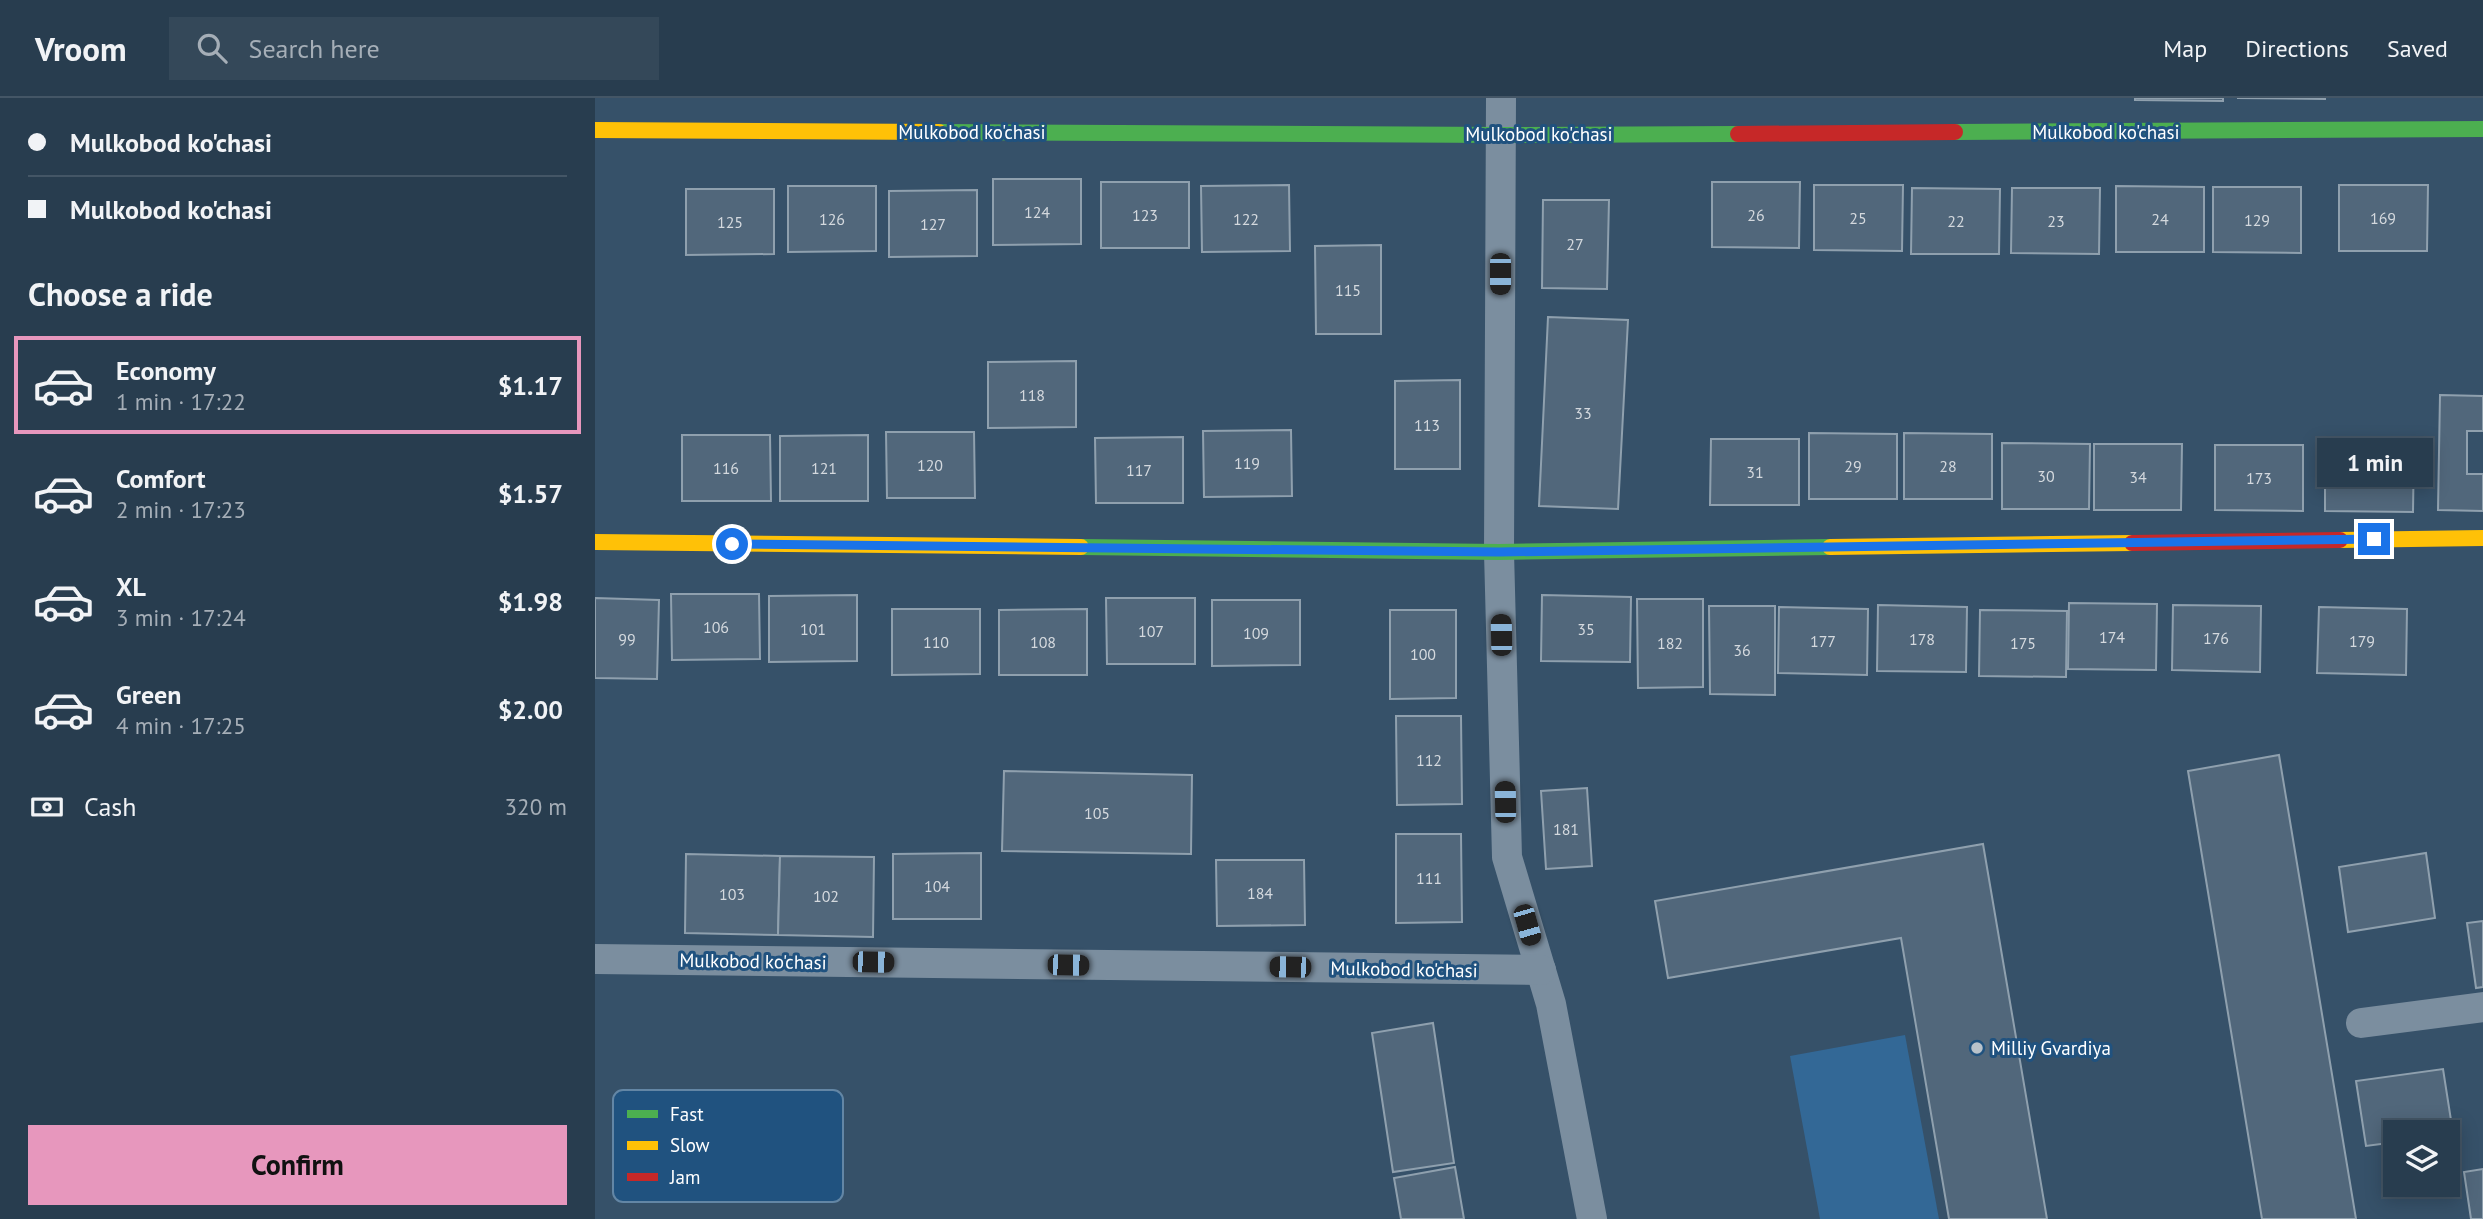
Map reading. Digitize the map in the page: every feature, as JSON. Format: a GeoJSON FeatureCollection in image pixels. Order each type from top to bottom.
{"type":"FeatureCollection","features":[{"type":"Feature","properties":{"kind":"street"},"geometry":{"type":"LineString","coordinates":[[1501,98],[1499,552],[1507,857],[1551,1004],[1592,1219]]}},
{"type":"Feature","properties":{"kind":"street","name":"Mulkobod ko'chasi"},"geometry":{"type":"LineString","coordinates":[[595,130],[1500,135],[2483,130]]}},
{"type":"Feature","properties":{"kind":"street"},"geometry":{"type":"LineString","coordinates":[[595,542],[1499,552],[2483,538]]}},
{"type":"Feature","properties":{"kind":"street","name":"Mulkobod ko'chasi"},"geometry":{"type":"LineString","coordinates":[[595,959],[1541,970]]}},
{"type":"Feature","properties":{"kind":"street"},"geometry":{"type":"LineString","coordinates":[[2361,1023],[2483,1007]]}},
{"type":"Feature","properties":{"kind":"shaded area"},"geometry":{"type":"Polygon","coordinates":[[[1905,1035],[1939,1219],[1820,1219],[1790,1056],[1905,1035]]]}},
{"type":"Feature","properties":{"kind":"building"},"geometry":{"type":"Polygon","coordinates":[[[2223,98],[2223,101],[2135,100],[2223,98]]]}},
{"type":"Feature","properties":{"kind":"building"},"geometry":{"type":"Polygon","coordinates":[[[2237,98],[2325,98],[2325,99],[2237,98]]]}},
{"type":"Feature","properties":{"kind":"building"},"geometry":{"type":"Polygon","coordinates":[[[993,179],[1081,179],[1081,244],[993,245],[993,179]]]}},
{"type":"Feature","properties":{"kind":"building"},"geometry":{"type":"Polygon","coordinates":[[[1101,182],[1189,182],[1189,248],[1101,248],[1101,182]]]}},
{"type":"Feature","properties":{"kind":"building"},"geometry":{"type":"Polygon","coordinates":[[[1712,182],[1800,182],[1799,248],[1712,247],[1712,182]]]}},
{"type":"Feature","properties":{"kind":"building"},"geometry":{"type":"Polygon","coordinates":[[[1289,185],[1290,251],[1202,252],[1201,186],[1289,185]]]}},
{"type":"Feature","properties":{"kind":"building"},"geometry":{"type":"Polygon","coordinates":[[[1814,185],[1903,185],[1902,251],[1814,250],[1814,185]]]}},
{"type":"Feature","properties":{"kind":"building"},"geometry":{"type":"Polygon","coordinates":[[[2339,185],[2428,185],[2427,251],[2339,251],[2339,185]]]}},
{"type":"Feature","properties":{"kind":"building"},"geometry":{"type":"Polygon","coordinates":[[[788,186],[876,186],[876,251],[788,252],[788,186]]]}},
{"type":"Feature","properties":{"kind":"building"},"geometry":{"type":"Polygon","coordinates":[[[2116,186],[2204,187],[2204,252],[2116,252],[2116,186]]]}},
{"type":"Feature","properties":{"kind":"building"},"geometry":{"type":"Polygon","coordinates":[[[2213,187],[2301,187],[2301,253],[2213,252],[2213,187]]]}},
{"type":"Feature","properties":{"kind":"building"},"geometry":{"type":"Polygon","coordinates":[[[1912,188],[2000,189],[1999,254],[1911,254],[1912,188]]]}},
{"type":"Feature","properties":{"kind":"building"},"geometry":{"type":"Polygon","coordinates":[[[2012,188],[2100,188],[2099,254],[2011,253],[2012,188]]]}},
{"type":"Feature","properties":{"kind":"building"},"geometry":{"type":"Polygon","coordinates":[[[686,189],[774,189],[774,254],[686,255],[686,189]]]}},
{"type":"Feature","properties":{"kind":"building"},"geometry":{"type":"Polygon","coordinates":[[[977,190],[977,256],[889,257],[889,191],[977,190]]]}},
{"type":"Feature","properties":{"kind":"building"},"geometry":{"type":"Polygon","coordinates":[[[1543,200],[1609,200],[1607,289],[1542,288],[1543,200]]]}},
{"type":"Feature","properties":{"kind":"building"},"geometry":{"type":"Polygon","coordinates":[[[1381,245],[1381,334],[1316,334],[1315,246],[1381,245]]]}},
{"type":"Feature","properties":{"kind":"building"},"geometry":{"type":"Polygon","coordinates":[[[1548,317],[1628,320],[1618,509],[1539,506],[1548,317]]]}},
{"type":"Feature","properties":{"kind":"building"},"geometry":{"type":"Polygon","coordinates":[[[1076,361],[1076,427],[988,428],[988,362],[1076,361]]]}},
{"type":"Feature","properties":{"kind":"building"},"geometry":{"type":"Polygon","coordinates":[[[1460,380],[1460,469],[1395,469],[1395,381],[1460,380]]]}},
{"type":"Feature","properties":{"kind":"building"},"geometry":{"type":"Polygon","coordinates":[[[2440,395],[2483,396],[2483,431],[2467,431],[2467,474],[2483,474],[2483,511],[2438,510],[2440,395]]]}},
{"type":"Feature","properties":{"kind":"building"},"geometry":{"type":"Polygon","coordinates":[[[1291,430],[1292,496],[1204,497],[1203,431],[1291,430]]]}},
{"type":"Feature","properties":{"kind":"building"},"geometry":{"type":"Polygon","coordinates":[[[886,432],[974,432],[975,498],[887,498],[886,432]]]}},
{"type":"Feature","properties":{"kind":"building"},"geometry":{"type":"Polygon","coordinates":[[[1809,433],[1897,434],[1897,499],[1809,499],[1809,433]]]}},
{"type":"Feature","properties":{"kind":"building"},"geometry":{"type":"Polygon","coordinates":[[[1904,433],[1992,434],[1992,499],[1904,499],[1904,433]]]}},
{"type":"Feature","properties":{"kind":"building"},"geometry":{"type":"Polygon","coordinates":[[[682,435],[770,435],[771,501],[682,501],[682,435]]]}},
{"type":"Feature","properties":{"kind":"building"},"geometry":{"type":"Polygon","coordinates":[[[868,435],[868,501],[780,501],[780,436],[868,435]]]}},
{"type":"Feature","properties":{"kind":"building"},"geometry":{"type":"Polygon","coordinates":[[[1183,437],[1183,503],[1096,503],[1095,438],[1183,437]]]}},
{"type":"Feature","properties":{"kind":"building"},"geometry":{"type":"Polygon","coordinates":[[[1711,439],[1799,439],[1799,505],[1710,505],[1711,439]]]}},
{"type":"Feature","properties":{"kind":"building"},"geometry":{"type":"Polygon","coordinates":[[[2002,443],[2090,444],[2089,509],[2002,509],[2002,443]]]}},
{"type":"Feature","properties":{"kind":"building"},"geometry":{"type":"Polygon","coordinates":[[[2094,444],[2182,444],[2181,510],[2094,510],[2094,444]]]}},
{"type":"Feature","properties":{"kind":"building"},"geometry":{"type":"Polygon","coordinates":[[[2215,445],[2303,445],[2303,511],[2215,510],[2215,445]]]}},
{"type":"Feature","properties":{"kind":"building"},"geometry":{"type":"Polygon","coordinates":[[[2325,446],[2414,446],[2413,512],[2325,511],[2325,446]]]}},
{"type":"Feature","properties":{"kind":"building"},"geometry":{"type":"Polygon","coordinates":[[[671,594],[759,594],[760,659],[672,660],[671,594]]]}},
{"type":"Feature","properties":{"kind":"building"},"geometry":{"type":"Polygon","coordinates":[[[857,595],[857,661],[769,662],[769,596],[857,595]]]}},
{"type":"Feature","properties":{"kind":"building"},"geometry":{"type":"Polygon","coordinates":[[[1542,595],[1631,597],[1630,662],[1541,661],[1542,595]]]}},
{"type":"Feature","properties":{"kind":"building"},"geometry":{"type":"Polygon","coordinates":[[[595,598],[659,600],[657,679],[595,678],[595,598]]]}},
{"type":"Feature","properties":{"kind":"building"},"geometry":{"type":"Polygon","coordinates":[[[1106,598],[1195,598],[1195,664],[1107,664],[1106,598]]]}},
{"type":"Feature","properties":{"kind":"building"},"geometry":{"type":"Polygon","coordinates":[[[1637,599],[1703,599],[1703,687],[1638,688],[1637,599]]]}},
{"type":"Feature","properties":{"kind":"building"},"geometry":{"type":"Polygon","coordinates":[[[1212,600],[1300,600],[1300,665],[1212,666],[1212,600]]]}},
{"type":"Feature","properties":{"kind":"building"},"geometry":{"type":"Polygon","coordinates":[[[2069,603],[2157,604],[2156,670],[2068,669],[2069,603]]]}},
{"type":"Feature","properties":{"kind":"building"},"geometry":{"type":"Polygon","coordinates":[[[1878,605],[1967,607],[1966,672],[1877,671],[1878,605]]]}},
{"type":"Feature","properties":{"kind":"building"},"geometry":{"type":"Polygon","coordinates":[[[2173,605],[2261,606],[2260,672],[2172,670],[2173,605]]]}},
{"type":"Feature","properties":{"kind":"building"},"geometry":{"type":"Polygon","coordinates":[[[1709,606],[1775,606],[1775,695],[1710,694],[1709,606]]]}},
{"type":"Feature","properties":{"kind":"building"},"geometry":{"type":"Polygon","coordinates":[[[1779,607],[1868,609],[1867,675],[1778,673],[1779,607]]]}},
{"type":"Feature","properties":{"kind":"building"},"geometry":{"type":"Polygon","coordinates":[[[2319,607],[2407,609],[2406,675],[2317,673],[2319,607]]]}},
{"type":"Feature","properties":{"kind":"building"},"geometry":{"type":"Polygon","coordinates":[[[892,609],[980,609],[980,674],[892,675],[892,609]]]}},
{"type":"Feature","properties":{"kind":"building"},"geometry":{"type":"Polygon","coordinates":[[[1087,609],[1087,675],[999,675],[999,610],[1087,609]]]}},
{"type":"Feature","properties":{"kind":"building"},"geometry":{"type":"Polygon","coordinates":[[[1390,610],[1456,610],[1456,698],[1390,699],[1390,610]]]}},
{"type":"Feature","properties":{"kind":"building"},"geometry":{"type":"Polygon","coordinates":[[[1980,610],[2067,611],[2066,677],[1979,676],[1980,610]]]}},
{"type":"Feature","properties":{"kind":"building"},"geometry":{"type":"Polygon","coordinates":[[[1396,716],[1461,716],[1462,804],[1397,805],[1396,716]]]}},
{"type":"Feature","properties":{"kind":"building"},"geometry":{"type":"Polygon","coordinates":[[[2279,755],[2356,1219],[2262,1219],[2188,771],[2279,755]]]}},
{"type":"Feature","properties":{"kind":"building"},"geometry":{"type":"Polygon","coordinates":[[[1004,771],[1192,775],[1191,854],[1002,851],[1004,771]]]}},
{"type":"Feature","properties":{"kind":"building"},"geometry":{"type":"Polygon","coordinates":[[[1587,788],[1592,866],[1546,869],[1541,791],[1587,788]]]}},
{"type":"Feature","properties":{"kind":"building"},"geometry":{"type":"Polygon","coordinates":[[[1396,834],[1461,834],[1462,922],[1396,923],[1396,834]]]}},
{"type":"Feature","properties":{"kind":"building"},"geometry":{"type":"Polygon","coordinates":[[[1983,844],[2047,1219],[1949,1219],[1901,938],[1668,978],[1655,901],[1983,844]]]}},
{"type":"Feature","properties":{"kind":"building"},"geometry":{"type":"Polygon","coordinates":[[[981,853],[981,919],[893,919],[893,854],[981,853]]]}},
{"type":"Feature","properties":{"kind":"building"},"geometry":{"type":"Polygon","coordinates":[[[2426,853],[2435,918],[2348,932],[2339,867],[2426,853]]]}},
{"type":"Feature","properties":{"kind":"building"},"geometry":{"type":"Polygon","coordinates":[[[686,854],[780,856],[778,935],[685,933],[686,854]]]}},
{"type":"Feature","properties":{"kind":"building"},"geometry":{"type":"Polygon","coordinates":[[[780,856],[874,857],[873,937],[778,935],[780,856]]]}},
{"type":"Feature","properties":{"kind":"building"},"geometry":{"type":"Polygon","coordinates":[[[1216,860],[1304,860],[1305,925],[1217,926],[1216,860]]]}},
{"type":"Feature","properties":{"kind":"building"},"geometry":{"type":"Polygon","coordinates":[[[2483,921],[2483,987],[2476,988],[2467,923],[2483,921]]]}},
{"type":"Feature","properties":{"kind":"building"},"geometry":{"type":"Polygon","coordinates":[[[1433,1023],[1454,1163],[1393,1172],[1372,1033],[1433,1023]]]}},
{"type":"Feature","properties":{"kind":"building"},"geometry":{"type":"Polygon","coordinates":[[[2443,1069],[2451,1120],[2383,1120],[2383,1144],[2366,1146],[2356,1081],[2443,1069]]]}},
{"type":"Feature","properties":{"kind":"building"},"geometry":{"type":"Polygon","coordinates":[[[1455,1167],[1464,1219],[1401,1219],[1394,1178],[1455,1167]]]}},
{"type":"Feature","properties":{"kind":"building"},"geometry":{"type":"Polygon","coordinates":[[[2483,1169],[2483,1219],[2471,1219],[2464,1172],[2483,1169]]]}},
{"type":"Feature","properties":{"kind":"traffic: fast"},"geometry":{"type":"LineString","coordinates":[[1955,132],[2483,129]]}},
{"type":"Feature","properties":{"kind":"traffic: fast"},"geometry":{"type":"LineString","coordinates":[[939,132],[1738,134]]}},
{"type":"Feature","properties":{"kind":"traffic: fast"},"geometry":{"type":"LineString","coordinates":[[1081,547],[1499,552],[1830,547]]}},
{"type":"Feature","properties":{"kind":"traffic: slow"},"geometry":{"type":"LineString","coordinates":[[595,130],[939,132]]}},
{"type":"Feature","properties":{"kind":"traffic: slow"},"geometry":{"type":"LineString","coordinates":[[2340,540],[2483,538]]}},
{"type":"Feature","properties":{"kind":"traffic: slow"},"geometry":{"type":"LineString","coordinates":[[595,542],[1081,547]]}},
{"type":"Feature","properties":{"kind":"traffic: slow"},"geometry":{"type":"LineString","coordinates":[[1830,547],[2132,543]]}},
{"type":"Feature","properties":{"kind":"traffic: jam"},"geometry":{"type":"LineString","coordinates":[[1738,134],[1955,132]]}},
{"type":"Feature","properties":{"kind":"traffic: jam"},"geometry":{"type":"LineString","coordinates":[[2132,543],[2340,540]]}},
{"type":"Feature","properties":{"kind":"place","name":"Milliy Gvardiya"},"geometry":{"type":"Point","coordinates":[1977,1048]}},
{"type":"Feature","properties":{"kind":"route"},"geometry":{"type":"LineString","coordinates":[[732,544],[1499,552],[2374,539]]}}]}
